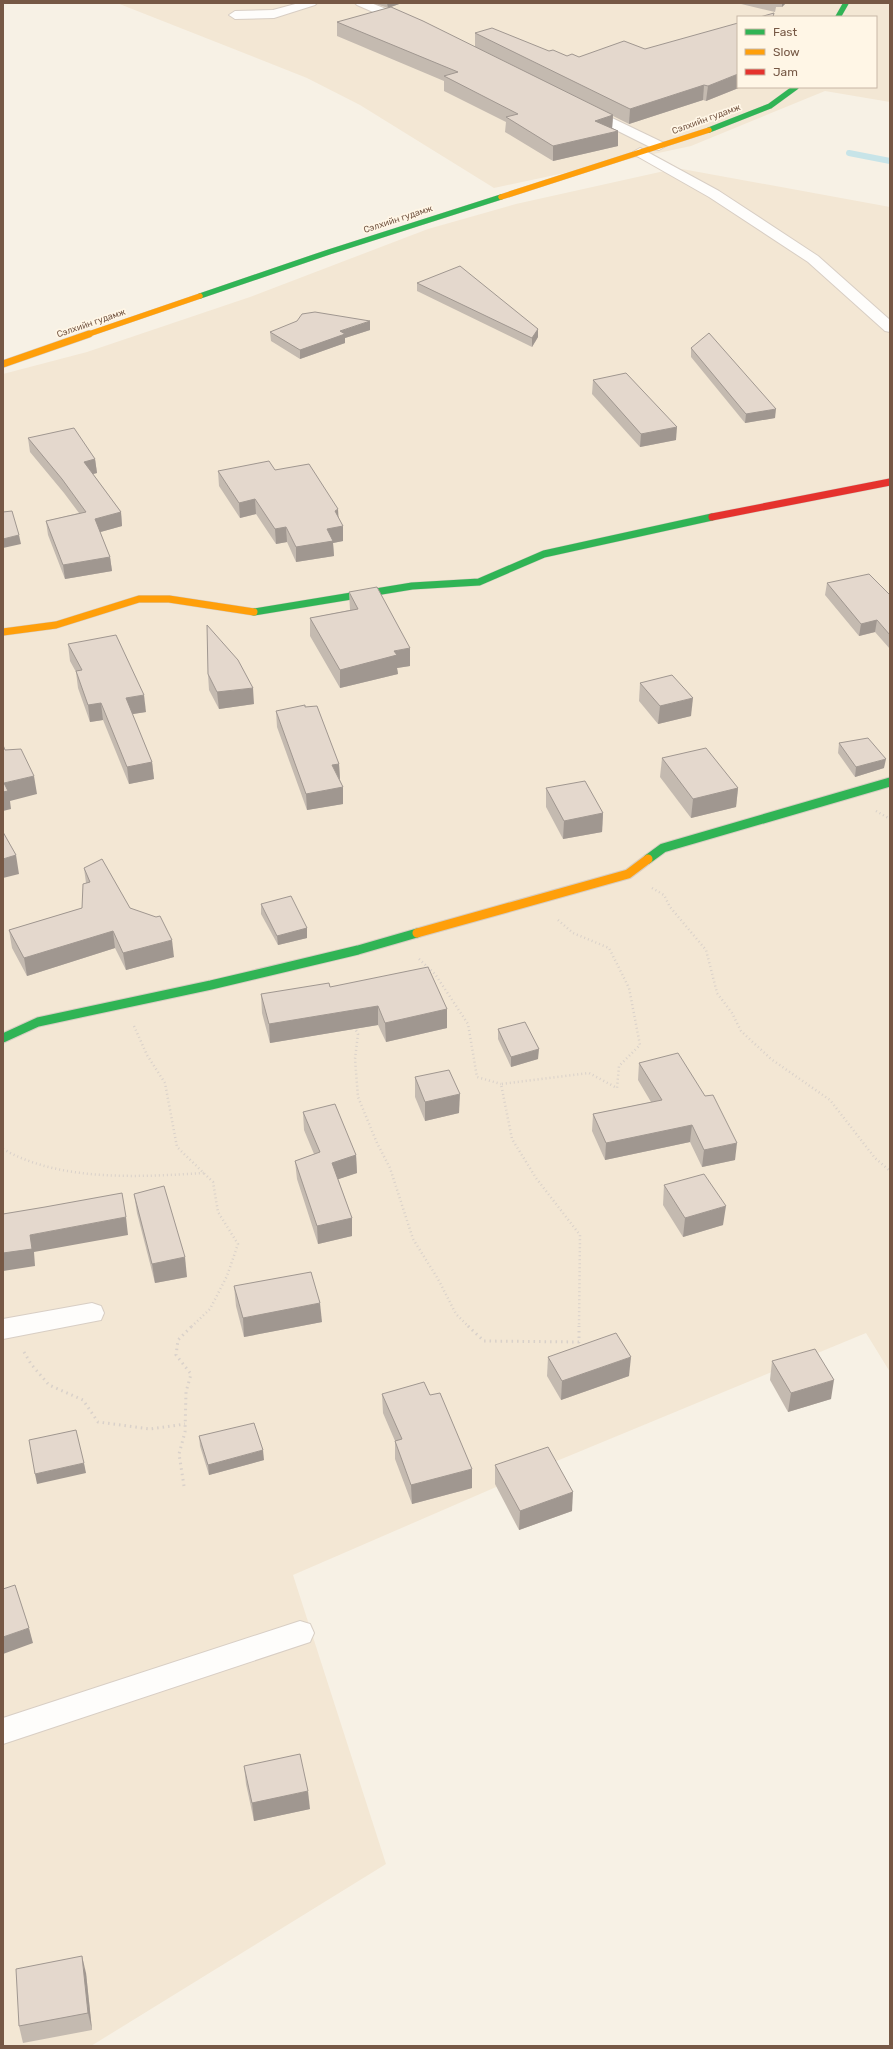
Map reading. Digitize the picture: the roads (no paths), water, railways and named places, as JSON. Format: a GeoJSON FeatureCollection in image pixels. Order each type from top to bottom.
{"type":"FeatureCollection","features":[{"type":"Feature","properties":{"kind":"street"},"geometry":{"type":"LineString","coordinates":[[235,15],[274,14],[311,3]]}},
{"type":"Feature","properties":{"kind":"street"},"geometry":{"type":"LineString","coordinates":[[361,3],[421,28]]}},
{"type":"Feature","properties":{"kind":"street"},"geometry":{"type":"LineString","coordinates":[[839,16],[846,3]]}},
{"type":"Feature","properties":{"kind":"street","name":"Сэлхийн гудамж"},"geometry":{"type":"LineString","coordinates":[[3,364],[329,252],[710,130],[770,106],[795,88]]}},
{"type":"Feature","properties":{"kind":"street"},"geometry":{"type":"LineString","coordinates":[[576,105],[659,146]]}},
{"type":"Feature","properties":{"kind":"street"},"geometry":{"type":"LineString","coordinates":[[640,152],[714,194],[813,259],[890,328]]}},
{"type":"Feature","properties":{"kind":"street"},"geometry":{"type":"LineString","coordinates":[[3,632],[56,625],[139,599],[169,598],[250,614],[412,586],[478,582],[544,554],[696,520],[890,482]]}},
{"type":"Feature","properties":{"kind":"street"},"geometry":{"type":"LineString","coordinates":[[3,1038],[38,1022],[211,985],[398,939],[628,874],[663,848],[890,782]]}},
{"type":"Feature","properties":{"kind":"street"},"geometry":{"type":"LineString","coordinates":[[6,1328],[92,1313]]}},
{"type":"Feature","properties":{"kind":"street"},"geometry":{"type":"LineString","coordinates":[[3,1731],[300,1633]]}},
{"type":"Feature","properties":{"kind":"waterway"},"geometry":{"type":"LineString","coordinates":[[849,153],[890,161]]}}]}
